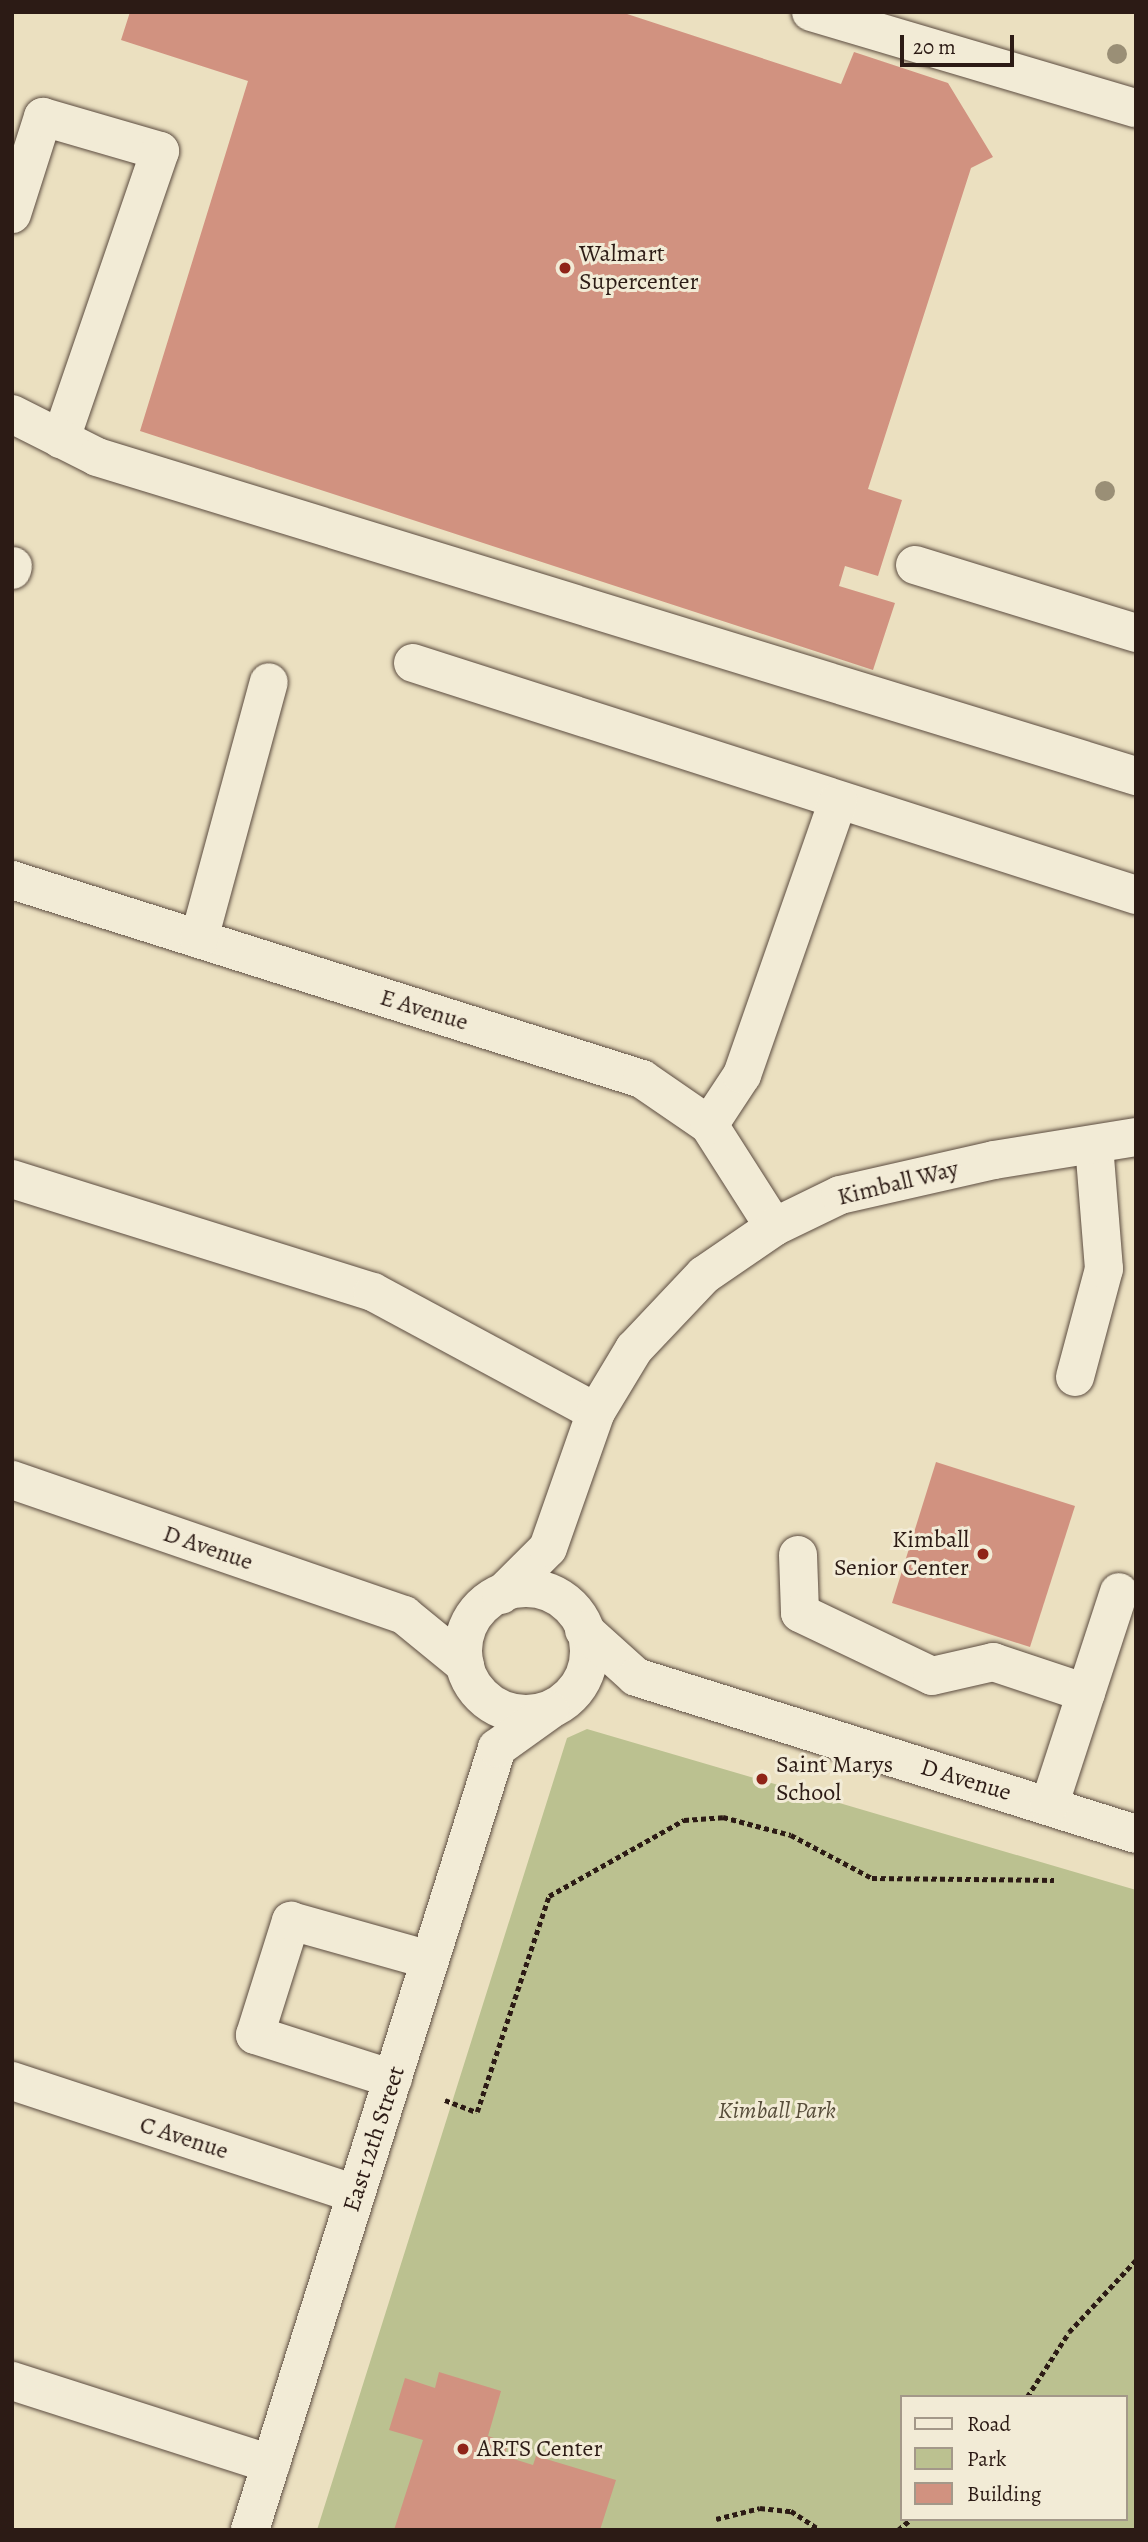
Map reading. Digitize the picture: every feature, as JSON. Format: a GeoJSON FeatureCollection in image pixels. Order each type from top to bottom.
{"type":"FeatureCollection","features":[{"type":"Feature","properties":{"kind":"street"},"geometry":{"type":"LineString","coordinates":[[811,12],[1136,108]]}},
{"type":"Feature","properties":{"kind":"street"},"geometry":{"type":"LineString","coordinates":[[12,214],[43,117],[160,151],[61,439]]}},
{"type":"Feature","properties":{"kind":"street"},"geometry":{"type":"LineString","coordinates":[[12,414],[110,461],[1136,776]]}},
{"type":"Feature","properties":{"kind":"street"},"geometry":{"type":"LineString","coordinates":[[915,565],[1136,633]]}},
{"type":"Feature","properties":{"kind":"street"},"geometry":{"type":"LineString","coordinates":[[413,663],[1136,895]]}},
{"type":"Feature","properties":{"kind":"street"},"geometry":{"type":"LineString","coordinates":[[199,939],[270,682]]}},
{"type":"Feature","properties":{"kind":"street"},"geometry":{"type":"LineString","coordinates":[[709,1125],[742,1075],[838,801]]}},
{"type":"Feature","properties":{"kind":"street","name":"E Avenue"},"geometry":{"type":"LineString","coordinates":[[12,880],[642,1079],[709,1125],[774,1227]]}},
{"type":"Feature","properties":{"kind":"street","name":"Kimball Way"},"geometry":{"type":"LineString","coordinates":[[492,1601],[544,1552],[596,1412],[634,1349],[704,1275],[774,1227],[840,1195],[1136,1137]]}},
{"type":"Feature","properties":{"kind":"street"},"geometry":{"type":"LineString","coordinates":[[1074,1377],[1104,1269],[1094,1144]]}},
{"type":"Feature","properties":{"kind":"street"},"geometry":{"type":"LineString","coordinates":[[12,1180],[373,1292],[596,1412]]}},
{"type":"Feature","properties":{"kind":"street","name":"D Avenue"},"geometry":{"type":"LineString","coordinates":[[12,1480],[404,1615],[470,1677]]}},
{"type":"Feature","properties":{"kind":"street"},"geometry":{"type":"LineString","coordinates":[[544,1552],[575,1617],[588,1661],[559,1704],[501,1745],[470,1677],[466,1631],[492,1601],[529,1588],[575,1617]]}},
{"type":"Feature","properties":{"kind":"street"},"geometry":{"type":"LineString","coordinates":[[798,1555],[800,1613],[932,1676],[993,1662],[1086,1693]]}},
{"type":"Feature","properties":{"kind":"street"},"geometry":{"type":"LineString","coordinates":[[1049,1806],[1119,1592]]}},
{"type":"Feature","properties":{"kind":"street","name":"D Avenue"},"geometry":{"type":"LineString","coordinates":[[404,1615],[492,1601]]}},
{"type":"Feature","properties":{"kind":"street","name":"D Avenue"},"geometry":{"type":"LineString","coordinates":[[575,1617],[636,1677],[1136,1834]]}},
{"type":"Feature","properties":{"kind":"street"},"geometry":{"type":"LineString","coordinates":[[470,1677],[509,1712],[559,1704],[636,1677]]}},
{"type":"Feature","properties":{"kind":"street","name":"East 12th Street"},"geometry":{"type":"LineString","coordinates":[[250,2530],[430,1960],[501,1745]]}},
{"type":"Feature","properties":{"kind":"street"},"geometry":{"type":"LineString","coordinates":[[393,2079],[255,2035],[291,1921],[430,1960]]}},
{"type":"Feature","properties":{"kind":"street","name":"C Avenue"},"geometry":{"type":"LineString","coordinates":[[12,2081],[356,2194]]}},
{"type":"Feature","properties":{"kind":"street"},"geometry":{"type":"LineString","coordinates":[[12,2381],[271,2464]]}},
{"type":"Feature","properties":{"kind":"path"},"geometry":{"type":"LineString","coordinates":[[446,2100],[477,2112],[550,1896],[684,1820],[723,1817],[791,1835],[872,1878],[1054,1880]]}},
{"type":"Feature","properties":{"kind":"path"},"geometry":{"type":"LineString","coordinates":[[1028,2395],[1069,2332],[1136,2260]]}},
{"type":"Feature","properties":{"kind":"path"},"geometry":{"type":"LineString","coordinates":[[716,2519],[760,2508],[790,2511],[820,2530]]}},
{"type":"Feature","properties":{"kind":"green space","name":"Kimball Park"},"geometry":{"type":"Polygon","coordinates":[[[587,1729],[1136,1890],[1136,2530],[317,2530],[567,1738],[587,1729]]]}},
{"type":"Feature","properties":{"kind":"building","name":"Walmart Supercenter"},"geometry":{"type":"Polygon","coordinates":[[[130,12],[621,12],[841,84],[854,52],[948,83],[993,157],[971,168],[868,489],[902,500],[878,576],[845,566],[839,586],[895,603],[873,670],[140,431],[248,81],[121,40],[130,12]]]}},
{"type":"Feature","properties":{"kind":"building","name":"Kimball Senior Center"},"geometry":{"type":"Polygon","coordinates":[[[936,1462],[1075,1506],[1030,1647],[892,1603],[936,1462]]]}},
{"type":"Feature","properties":{"kind":"building","name":"ARTS Center"},"geometry":{"type":"Polygon","coordinates":[[[439,2372],[501,2391],[488,2436],[509,2443],[504,2456],[533,2465],[536,2456],[616,2480],[600,2530],[394,2530],[423,2440],[389,2430],[405,2378],[435,2388],[439,2372]]]}},
{"type":"Feature","properties":{"kind":"place","name":"Walmart Supercenter"},"geometry":{"type":"Point","coordinates":[565,268]}},
{"type":"Feature","properties":{"kind":"place","name":"Kimball Senior Center"},"geometry":{"type":"Point","coordinates":[983,1554]}},
{"type":"Feature","properties":{"kind":"place","name":"Saint Marys School"},"geometry":{"type":"Point","coordinates":[762,1779]}},
{"type":"Feature","properties":{"kind":"place","name":"ARTS Center"},"geometry":{"type":"Point","coordinates":[463,2449]}}]}
